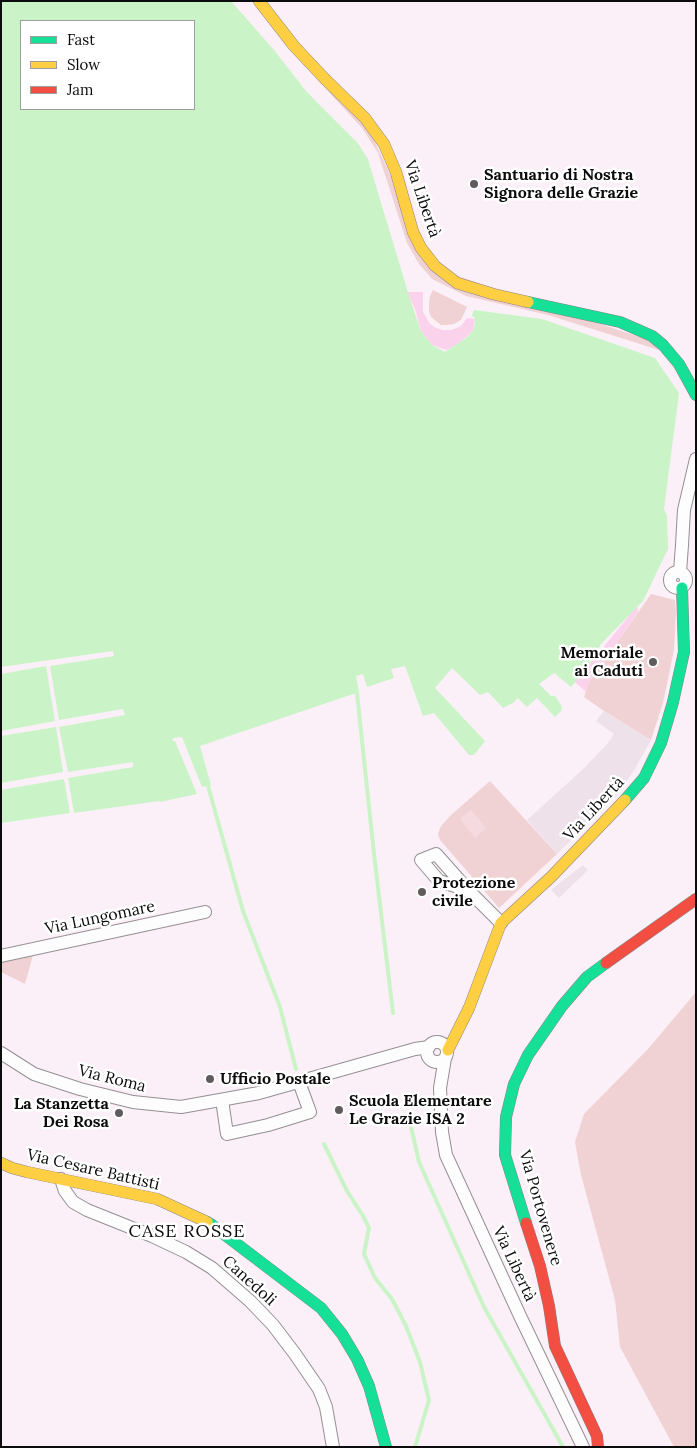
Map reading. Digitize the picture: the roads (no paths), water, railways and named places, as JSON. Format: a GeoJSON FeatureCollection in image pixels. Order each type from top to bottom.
{"type":"FeatureCollection","features":[{"type":"Feature","properties":{"kind":"main road","name":"Via Libertà"},"geometry":{"type":"LineString","coordinates":[[259,1],[294,46],[325,80],[365,118],[384,144],[396,172],[413,232],[421,248],[435,266],[457,283],[493,294],[620,322],[652,336],[663,345],[679,364],[696,395]]}},
{"type":"Feature","properties":{"kind":"main road","name":"Via Libertà"},"geometry":{"type":"LineString","coordinates":[[461,1023],[482,976],[501,923],[551,877],[617,809],[644,778],[661,743],[673,702],[684,652],[682,588]]}},
{"type":"Feature","properties":{"kind":"main road","name":"Via Portovenere"},"geometry":{"type":"LineString","coordinates":[[598,1447],[596,1436],[555,1346],[540,1266],[505,1155],[506,1117],[514,1084],[528,1055],[562,1006],[586,977],[696,898]]}},
{"type":"Feature","properties":{"kind":"main road","name":"Via Cesare Battisti"},"geometry":{"type":"LineString","coordinates":[[1,1163],[19,1170],[157,1199],[212,1225],[321,1308],[342,1334],[357,1359],[369,1386],[386,1447]]}},
{"type":"Feature","properties":{"kind":"street"},"geometry":{"type":"LineString","coordinates":[[682,588],[674,588],[670,584],[669,578],[672,574],[680,572],[684,510],[696,459]]}},
{"type":"Feature","properties":{"kind":"street"},"geometry":{"type":"LineString","coordinates":[[468,890],[501,923]]}},
{"type":"Feature","properties":{"kind":"street","name":"Via Lungomare"},"geometry":{"type":"LineString","coordinates":[[1,956],[205,912]]}},
{"type":"Feature","properties":{"kind":"street","name":"Via Libertà"},"geometry":{"type":"LineString","coordinates":[[461,1023],[437,1052],[442,1132],[446,1155],[583,1447]]}},
{"type":"Feature","properties":{"kind":"street","name":"Via Roma"},"geometry":{"type":"LineString","coordinates":[[1,1053],[34,1074],[80,1089],[132,1102],[181,1107],[259,1093],[415,1049],[437,1052]]}},
{"type":"Feature","properties":{"kind":"street"},"geometry":{"type":"LineString","coordinates":[[222,1100],[227,1134],[310,1112],[299,1082]]}},
{"type":"Feature","properties":{"kind":"street","name":"Canedoli"},"geometry":{"type":"LineString","coordinates":[[62,1179],[65,1191],[73,1202],[87,1210],[186,1252],[212,1268],[250,1301],[273,1325],[296,1354],[319,1389],[326,1407],[333,1447]]}},
{"type":"Feature","properties":{"kind":"waterway"},"geometry":{"type":"LineString","coordinates":[[357,693],[393,1013]]}},
{"type":"Feature","properties":{"kind":"waterway"},"geometry":{"type":"LineString","coordinates":[[208,786],[243,911],[280,1007],[296,1069]]}},
{"type":"Feature","properties":{"kind":"waterway"},"geometry":{"type":"LineString","coordinates":[[409,1118],[419,1162],[484,1307],[563,1447]]}},
{"type":"Feature","properties":{"kind":"waterway"},"geometry":{"type":"LineString","coordinates":[[324,1144],[347,1191],[369,1228],[364,1254],[375,1278],[392,1299],[406,1326],[420,1362],[429,1400],[415,1447]]}},
{"type":"Feature","properties":{"kind":"place","name":"Santuario di Nostra Signora delle Grazie"},"geometry":{"type":"Point","coordinates":[474,184]}},
{"type":"Feature","properties":{"kind":"place","name":"Memoriale ai Caduti"},"geometry":{"type":"Point","coordinates":[653,662]}},
{"type":"Feature","properties":{"kind":"place","name":"Protezione civile"},"geometry":{"type":"Point","coordinates":[422,892]}},
{"type":"Feature","properties":{"kind":"place","name":"Ufficio Postale"},"geometry":{"type":"Point","coordinates":[210,1079]}},
{"type":"Feature","properties":{"kind":"place","name":"Scuola Elementare Le Grazie ISA 2"},"geometry":{"type":"Point","coordinates":[339,1110]}},
{"type":"Feature","properties":{"kind":"place","name":"La Stanzetta Dei Rosa"},"geometry":{"type":"Point","coordinates":[119,1113]}},
{"type":"Feature","properties":{"kind":"district","name":"CASE ROSSE"},"geometry":{"type":"Point","coordinates":[187,1232]}}]}
